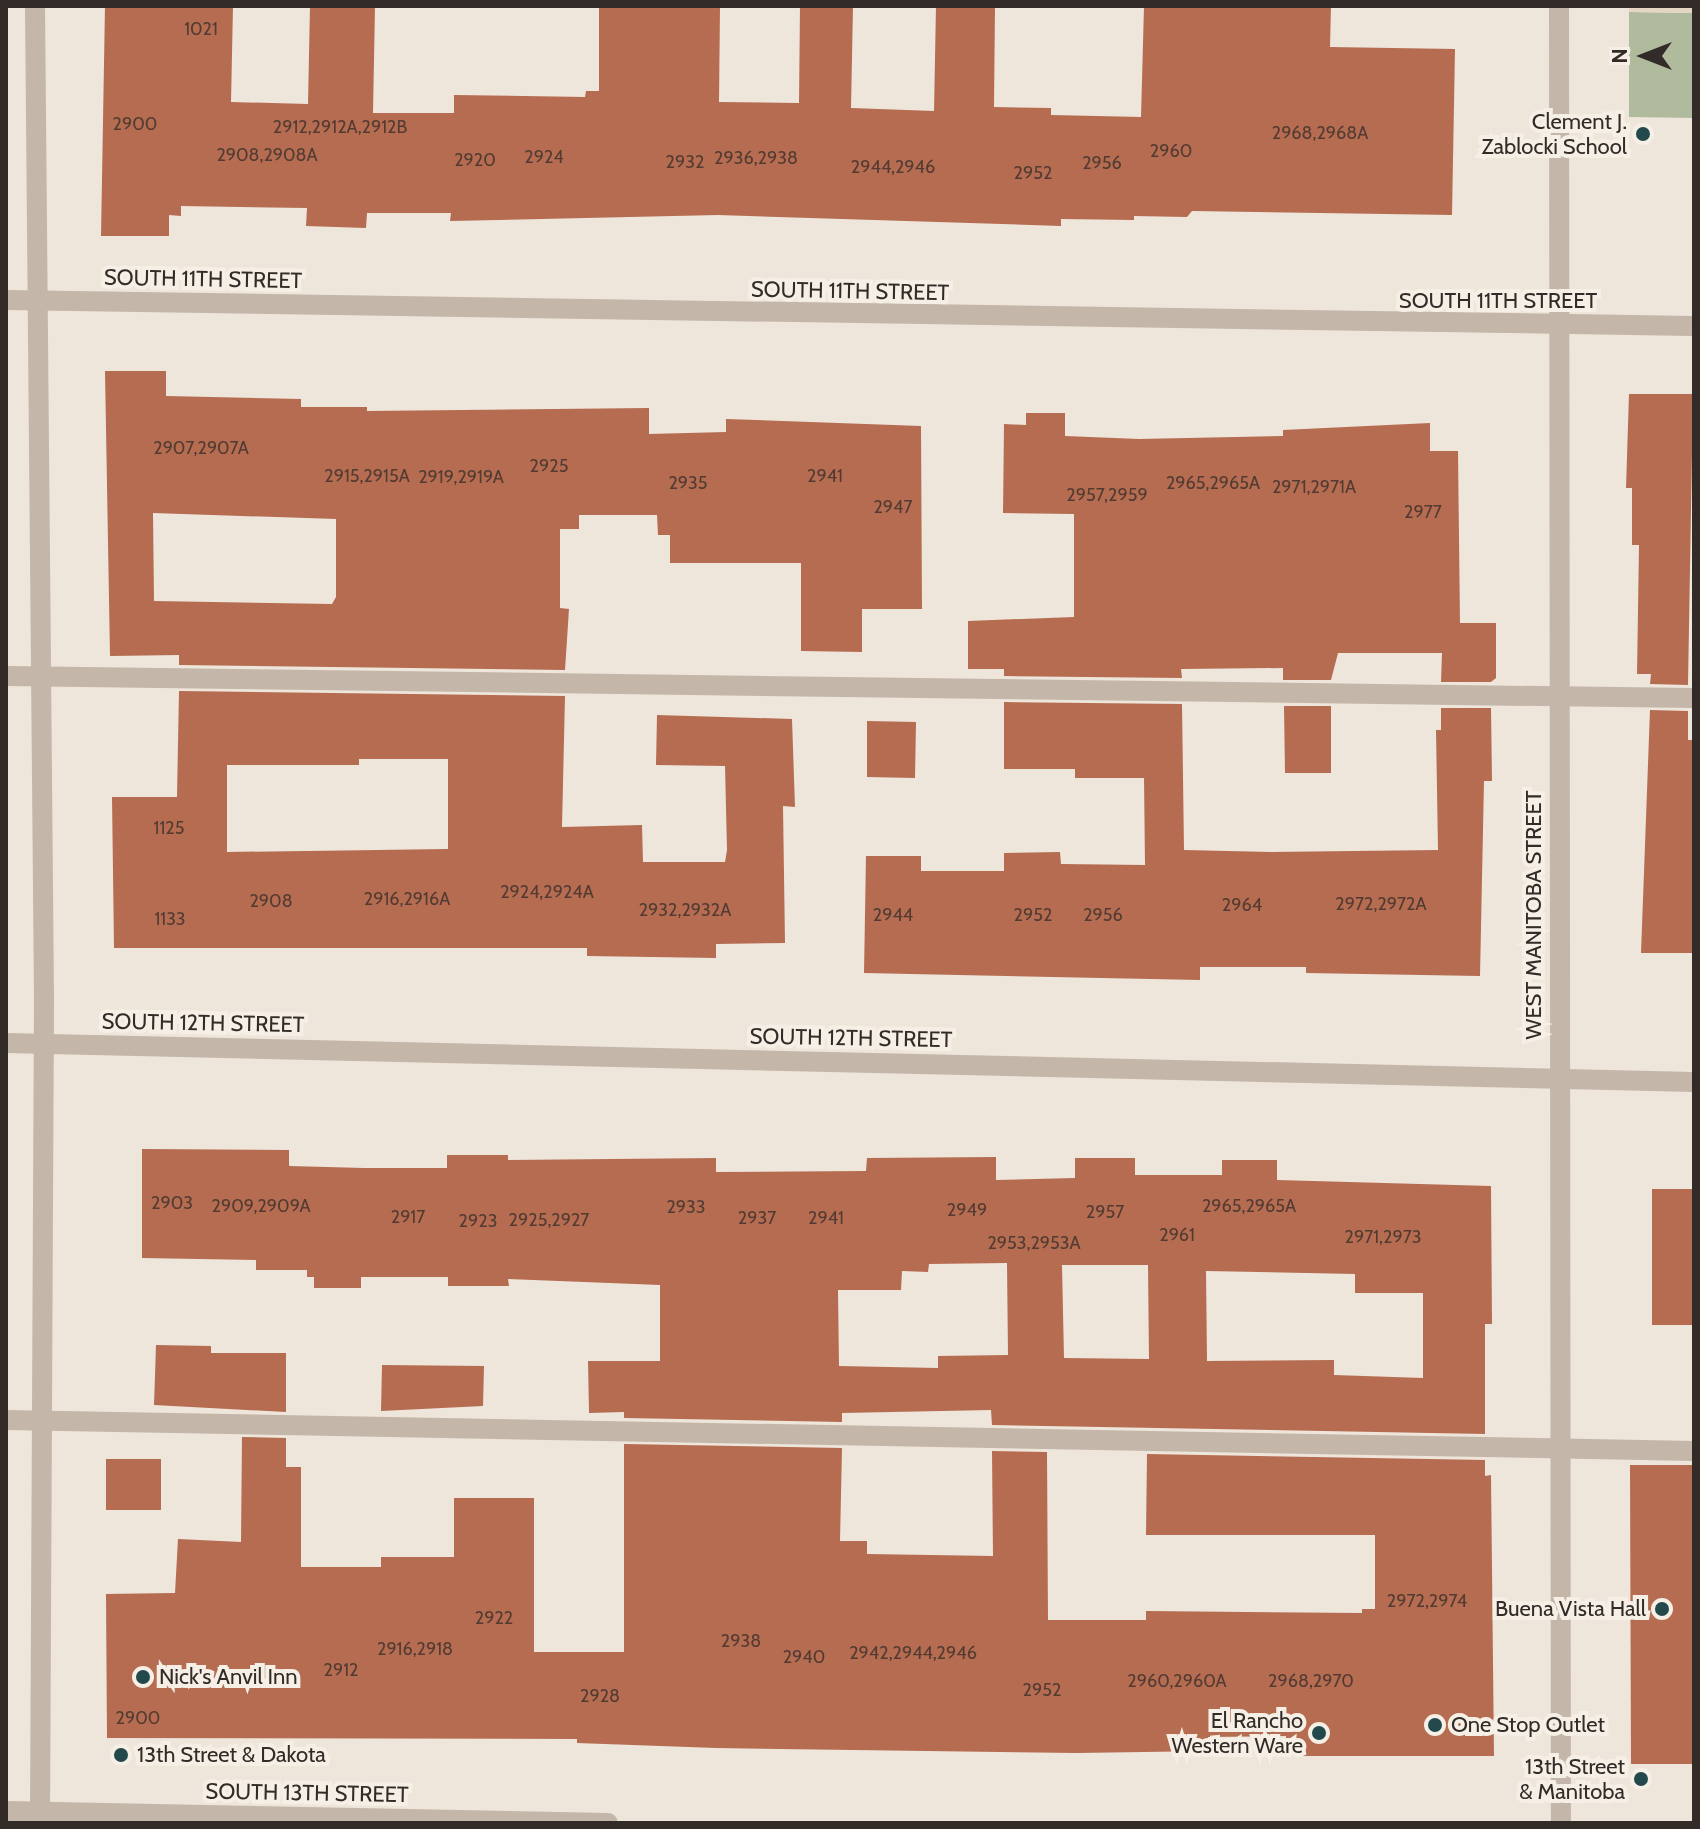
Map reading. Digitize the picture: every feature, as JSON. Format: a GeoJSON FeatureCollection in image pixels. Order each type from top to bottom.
{"type":"FeatureCollection","features":[{"type":"Feature","properties":{"kind":"street"},"geometry":{"type":"LineString","coordinates":[[35,6],[44,1044],[40,1817]]}},
{"type":"Feature","properties":{"kind":"street","name":"WEST MANITOBA STREET"},"geometry":{"type":"LineString","coordinates":[[1559,6],[1557,694],[1561,1823]]}},
{"type":"Feature","properties":{"kind":"street","name":"SOUTH 11TH STREET"},"geometry":{"type":"LineString","coordinates":[[6,300],[1694,326]]}},
{"type":"Feature","properties":{"kind":"street"},"geometry":{"type":"LineString","coordinates":[[6,676],[1694,698]]}},
{"type":"Feature","properties":{"kind":"street","name":"SOUTH 12TH STREET"},"geometry":{"type":"LineString","coordinates":[[6,1043],[1694,1082]]}},
{"type":"Feature","properties":{"kind":"street"},"geometry":{"type":"LineString","coordinates":[[6,1420],[1694,1451]]}},
{"type":"Feature","properties":{"kind":"street","name":"SOUTH 13TH STREET"},"geometry":{"type":"LineString","coordinates":[[6,1811],[40,1817],[608,1823]]}},
{"type":"Feature","properties":{"kind":"green space"},"geometry":{"type":"Polygon","coordinates":[[[1629,12],[1694,13],[1694,118],[1629,117],[1629,12]]]}},
{"type":"Feature","properties":{"kind":"shaded area"},"geometry":{"type":"Polygon","coordinates":[[[1628,6],[1694,6],[1694,13],[1629,12],[1628,6]]]}},
{"type":"Feature","properties":{"kind":"building"},"geometry":{"type":"Polygon","coordinates":[[[105,6],[233,6],[231,102],[308,104],[310,6],[375,6],[373,113],[454,113],[454,95],[585,97],[586,91],[599,91],[599,6],[720,6],[719,102],[799,103],[800,6],[853,6],[851,108],[934,111],[936,6],[995,6],[994,107],[1051,108],[1051,115],[1141,117],[1144,6],[1331,6],[1330,47],[1455,49],[1452,215],[1192,211],[1187,217],[1061,219],[1061,226],[718,215],[450,221],[451,213],[367,213],[366,228],[306,226],[307,208],[181,206],[181,216],[169,215],[169,236],[101,236],[105,6]]]}},
{"type":"Feature","properties":{"kind":"building"},"geometry":{"type":"Polygon","coordinates":[[[105,371],[166,371],[166,396],[301,399],[301,407],[367,407],[367,411],[649,408],[649,434],[726,432],[726,419],[921,426],[922,609],[862,609],[862,652],[801,651],[801,563],[670,563],[670,535],[658,535],[657,515],[579,515],[579,529],[560,529],[560,608],[569,609],[565,670],[179,665],[179,655],[110,656],[105,371]],[[153,513],[154,601],[332,604],[336,597],[336,519],[153,513]]]}},
{"type":"Feature","properties":{"kind":"building"},"geometry":{"type":"Polygon","coordinates":[[[1629,394],[1693,394],[1688,685],[1650,684],[1651,674],[1637,674],[1639,545],[1632,545],[1632,488],[1626,488],[1629,394]]]}},
{"type":"Feature","properties":{"kind":"building"},"geometry":{"type":"Polygon","coordinates":[[[1026,413],[1065,413],[1065,436],[1139,439],[1283,436],[1283,430],[1430,423],[1430,451],[1458,451],[1460,623],[1496,623],[1496,678],[1491,682],[1441,682],[1442,653],[1338,653],[1331,680],[1283,680],[1283,668],[1181,669],[1182,678],[1004,676],[1004,669],[968,669],[968,621],[1074,617],[1074,514],[1003,513],[1004,424],[1026,425],[1026,413]]]}},
{"type":"Feature","properties":{"kind":"building"},"geometry":{"type":"Polygon","coordinates":[[[179,691],[565,696],[562,827],[642,825],[643,862],[725,862],[725,766],[656,765],[657,715],[792,719],[795,807],[783,806],[785,943],[716,944],[716,958],[587,956],[587,948],[114,948],[112,797],[177,797],[179,691]],[[359,759],[359,765],[227,765],[227,852],[448,849],[448,759],[359,759]]]}},
{"type":"Feature","properties":{"kind":"building"},"geometry":{"type":"Polygon","coordinates":[[[1004,702],[1182,704],[1184,850],[1271,852],[1438,850],[1436,730],[1441,730],[1441,708],[1491,708],[1492,781],[1484,781],[1480,976],[1306,973],[1306,967],[1200,967],[1200,980],[864,973],[866,856],[921,856],[921,871],[1004,871],[1004,853],[1060,852],[1061,864],[1145,865],[1144,778],[1075,778],[1075,769],[1004,769],[1004,702]]]}},
{"type":"Feature","properties":{"kind":"building"},"geometry":{"type":"Polygon","coordinates":[[[1284,706],[1331,706],[1331,773],[1285,773],[1284,706]]]}},
{"type":"Feature","properties":{"kind":"building"},"geometry":{"type":"Polygon","coordinates":[[[1650,710],[1688,711],[1688,740],[1694,740],[1694,953],[1641,953],[1650,710]]]}},
{"type":"Feature","properties":{"kind":"building"},"geometry":{"type":"Polygon","coordinates":[[[867,721],[916,722],[915,778],[867,777],[867,721]]]}},
{"type":"Feature","properties":{"kind":"building"},"geometry":{"type":"Polygon","coordinates":[[[142,1149],[289,1150],[289,1166],[364,1168],[447,1168],[447,1155],[508,1155],[508,1160],[716,1158],[716,1172],[866,1171],[867,1158],[996,1157],[996,1180],[1075,1178],[1075,1158],[1135,1158],[1135,1175],[1222,1175],[1222,1160],[1277,1160],[1277,1180],[1491,1186],[1492,1324],[1485,1324],[1485,1434],[992,1425],[991,1410],[842,1413],[842,1422],[624,1418],[624,1412],[589,1413],[588,1361],[660,1361],[660,1285],[508,1279],[509,1286],[448,1286],[448,1277],[361,1277],[361,1288],[314,1288],[314,1277],[307,1277],[307,1270],[256,1270],[256,1260],[142,1258],[142,1149]],[[1007,1263],[929,1264],[928,1272],[902,1271],[901,1290],[838,1290],[839,1366],[938,1368],[938,1356],[1008,1355],[1007,1263]],[[1062,1265],[1064,1358],[1149,1359],[1148,1265],[1062,1265]],[[1206,1271],[1207,1361],[1334,1360],[1334,1375],[1423,1378],[1423,1293],[1355,1293],[1355,1274],[1206,1271]]]}},
{"type":"Feature","properties":{"kind":"building"},"geometry":{"type":"Polygon","coordinates":[[[1652,1189],[1694,1189],[1694,1325],[1652,1325],[1652,1189]]]}},
{"type":"Feature","properties":{"kind":"building"},"geometry":{"type":"Polygon","coordinates":[[[156,1345],[211,1346],[211,1353],[286,1353],[286,1412],[154,1405],[156,1345]]]}},
{"type":"Feature","properties":{"kind":"building"},"geometry":{"type":"Polygon","coordinates":[[[382,1365],[484,1366],[483,1406],[381,1411],[382,1365]]]}},
{"type":"Feature","properties":{"kind":"building"},"geometry":{"type":"Polygon","coordinates":[[[242,1437],[286,1438],[286,1467],[301,1467],[301,1567],[381,1567],[381,1557],[454,1557],[454,1498],[534,1498],[534,1652],[624,1652],[624,1444],[842,1448],[840,1541],[867,1541],[867,1554],[993,1556],[992,1451],[1047,1452],[1048,1620],[1146,1620],[1146,1611],[1362,1613],[1362,1609],[1375,1609],[1375,1535],[1146,1535],[1147,1454],[1485,1460],[1485,1476],[1491,1475],[1494,1756],[1286,1756],[1286,1736],[1208,1737],[1209,1751],[1077,1753],[716,1748],[577,1743],[577,1739],[107,1738],[106,1594],[175,1593],[178,1539],[241,1542],[242,1437]]]}},
{"type":"Feature","properties":{"kind":"building"},"geometry":{"type":"Polygon","coordinates":[[[106,1459],[161,1459],[161,1510],[106,1510],[106,1459]]]}},
{"type":"Feature","properties":{"kind":"building","name":"Buena Vista Hall"},"geometry":{"type":"Polygon","coordinates":[[[1630,1465],[1694,1465],[1694,1764],[1631,1764],[1630,1465]]]}},
{"type":"Feature","properties":{"kind":"place","name":"Clement J. Zablocki School"},"geometry":{"type":"Point","coordinates":[1643,134]}},
{"type":"Feature","properties":{"kind":"place","name":"Buena Vista Hall"},"geometry":{"type":"Point","coordinates":[1662,1609]}},
{"type":"Feature","properties":{"kind":"place","name":"Nick's Anvil Inn"},"geometry":{"type":"Point","coordinates":[143,1677]}},
{"type":"Feature","properties":{"kind":"place","name":"One Stop Outlet"},"geometry":{"type":"Point","coordinates":[1435,1725]}},
{"type":"Feature","properties":{"kind":"place","name":"El Rancho Western Ware"},"geometry":{"type":"Point","coordinates":[1319,1733]}},
{"type":"Feature","properties":{"kind":"place","name":"13th Street & Dakota"},"geometry":{"type":"Point","coordinates":[121,1755]}},
{"type":"Feature","properties":{"kind":"place","name":"13th Street & Manitoba"},"geometry":{"type":"Point","coordinates":[1641,1779]}}]}
